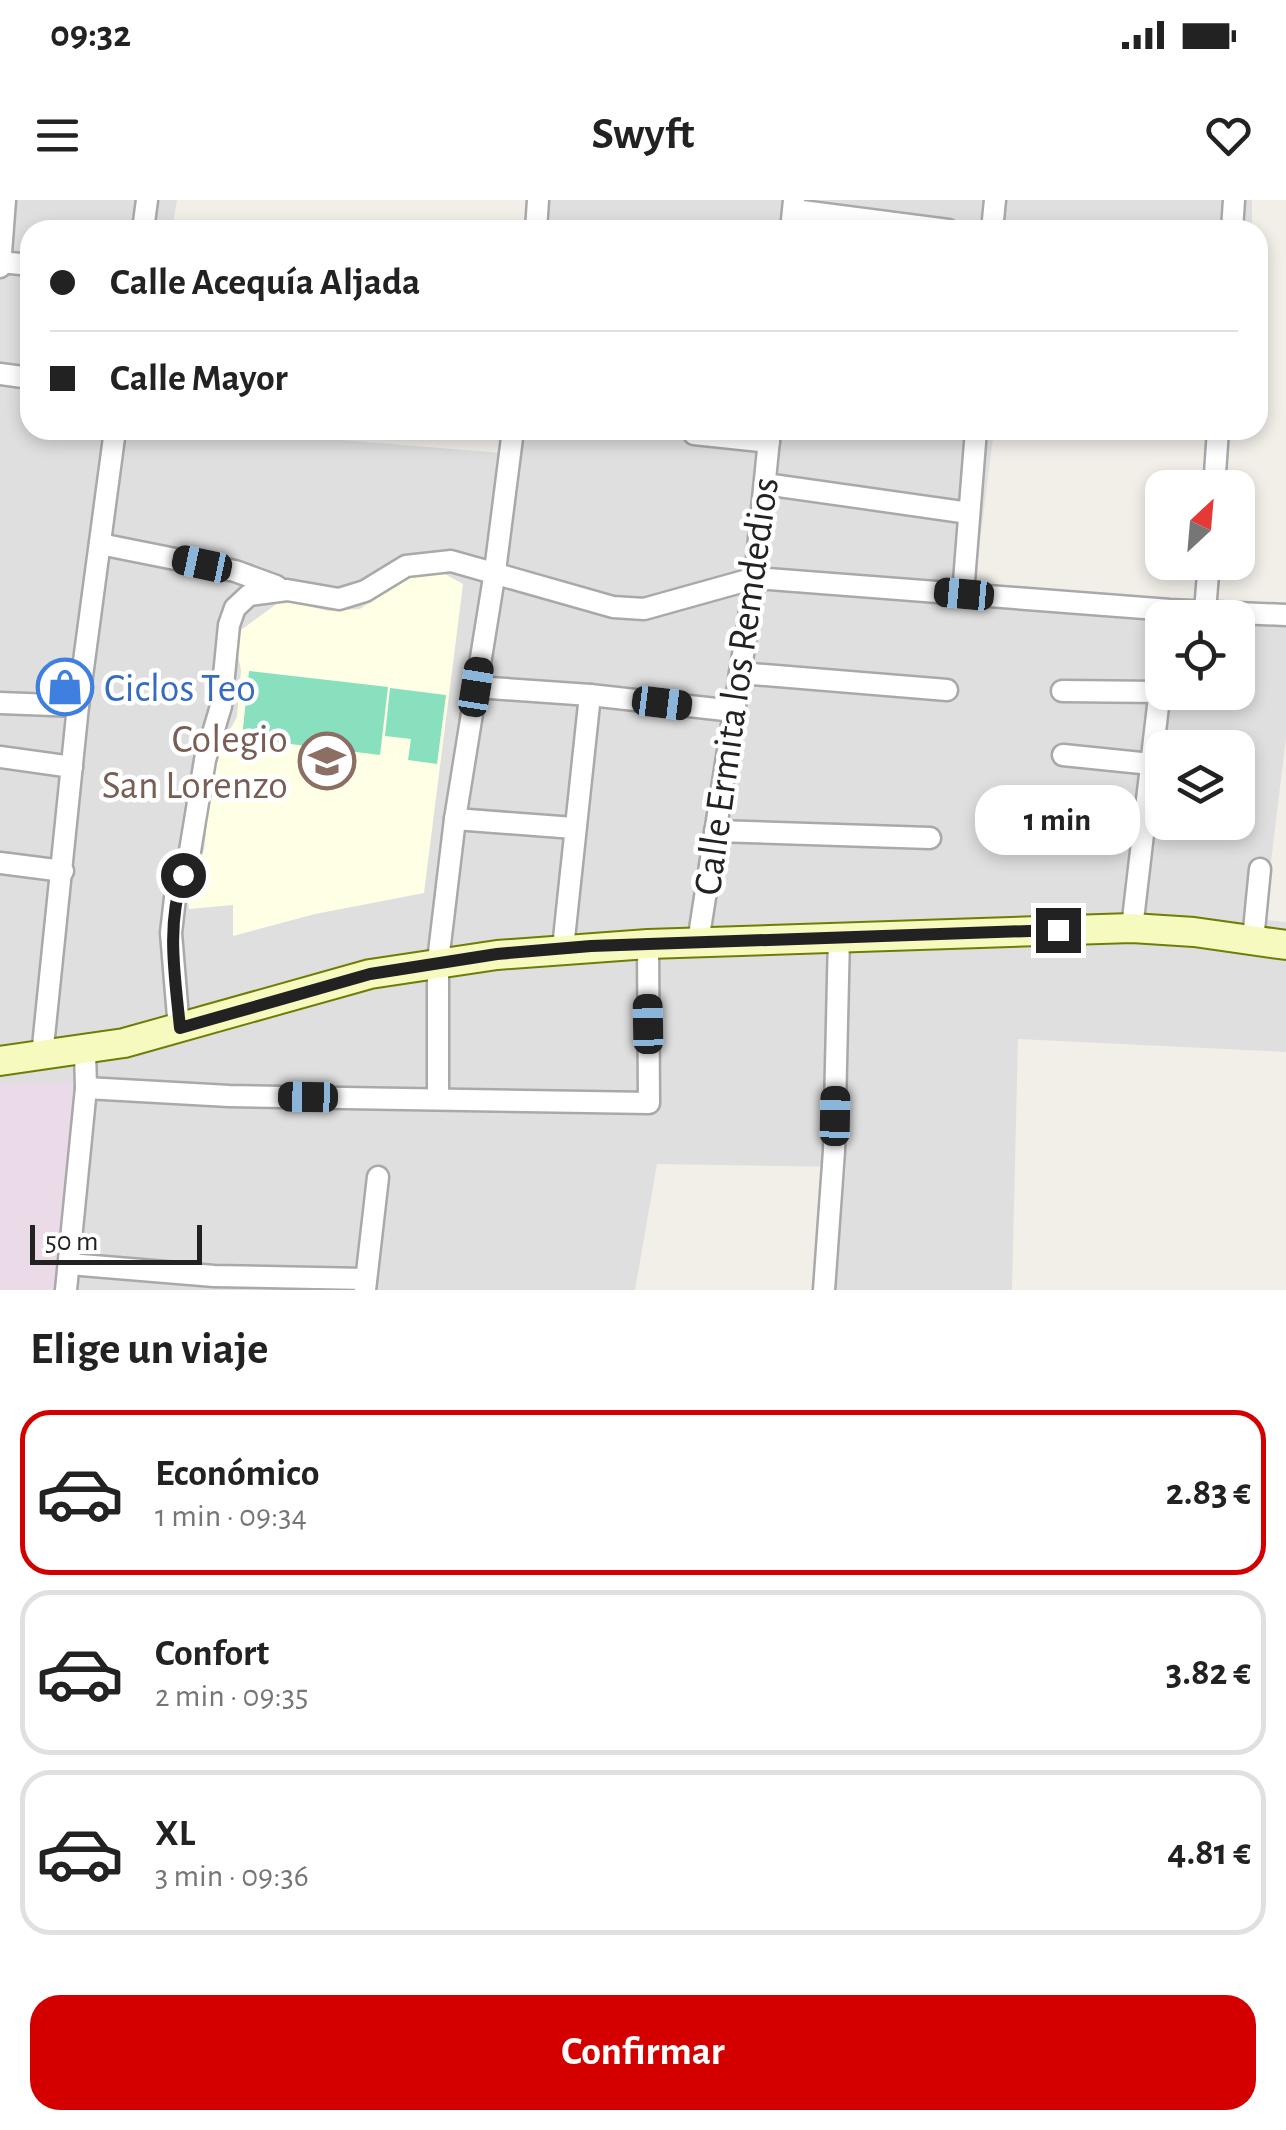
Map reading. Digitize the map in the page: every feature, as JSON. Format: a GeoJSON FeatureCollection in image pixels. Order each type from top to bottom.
{"type":"FeatureCollection","features":[{"type":"Feature","properties":{"kind":"main road"},"geometry":{"type":"LineString","coordinates":[[0,1061],[85,1051],[370,974],[563,948],[1132,928],[1286,945]]}},
{"type":"Feature","properties":{"kind":"street"},"geometry":{"type":"LineString","coordinates":[[0,264],[5,200]]}},
{"type":"Feature","properties":{"kind":"street"},"geometry":{"type":"LineString","coordinates":[[793,213],[857,220]]}},
{"type":"Feature","properties":{"kind":"street"},"geometry":{"type":"LineString","coordinates":[[42,1056],[78,706],[114,440]]}},
{"type":"Feature","properties":{"kind":"street"},"geometry":{"type":"LineString","coordinates":[[438,1098],[438,962],[511,440]]}},
{"type":"Feature","properties":{"kind":"street","name":"Calle Ermita los Remdedios"},"geometry":{"type":"LineString","coordinates":[[698,942],[755,578],[770,440]]}},
{"type":"Feature","properties":{"kind":"street"},"geometry":{"type":"LineString","coordinates":[[964,594],[975,440]]}},
{"type":"Feature","properties":{"kind":"street"},"geometry":{"type":"LineString","coordinates":[[1215,470],[1217,440]]}},
{"type":"Feature","properties":{"kind":"street"},"geometry":{"type":"LineString","coordinates":[[764,484],[969,513]]}},
{"type":"Feature","properties":{"kind":"street"},"geometry":{"type":"LineString","coordinates":[[100,544],[339,599],[366,592],[406,566],[452,561],[612,607],[644,609],[755,578],[1145,612]]}},
{"type":"Feature","properties":{"kind":"street"},"geometry":{"type":"LineString","coordinates":[[180,1028],[171,932],[205,760],[221,706],[229,624],[235,608],[248,594],[287,590]]}},
{"type":"Feature","properties":{"kind":"street"},"geometry":{"type":"LineString","coordinates":[[1255,613],[1286,615]]}},
{"type":"Feature","properties":{"kind":"street"},"geometry":{"type":"LineString","coordinates":[[740,673],[947,690]]}},
{"type":"Feature","properties":{"kind":"street"},"geometry":{"type":"LineString","coordinates":[[1062,691],[1145,683]]}},
{"type":"Feature","properties":{"kind":"street"},"geometry":{"type":"LineString","coordinates":[[476,687],[590,694],[734,711]]}},
{"type":"Feature","properties":{"kind":"street"},"geometry":{"type":"LineString","coordinates":[[563,948],[590,694]]}},
{"type":"Feature","properties":{"kind":"street"},"geometry":{"type":"LineString","coordinates":[[0,703],[78,706]]}},
{"type":"Feature","properties":{"kind":"street"},"geometry":{"type":"LineString","coordinates":[[1062,756],[1145,763]]}},
{"type":"Feature","properties":{"kind":"street"},"geometry":{"type":"LineString","coordinates":[[0,758],[72,767]]}},
{"type":"Feature","properties":{"kind":"street"},"geometry":{"type":"LineString","coordinates":[[1132,928],[1145,818]]}},
{"type":"Feature","properties":{"kind":"street"},"geometry":{"type":"LineString","coordinates":[[456,820],[574,828]]}},
{"type":"Feature","properties":{"kind":"street"},"geometry":{"type":"LineString","coordinates":[[715,831],[930,838]]}},
{"type":"Feature","properties":{"kind":"street"},"geometry":{"type":"LineString","coordinates":[[1054,831],[1143,834]]}},
{"type":"Feature","properties":{"kind":"street"},"geometry":{"type":"LineString","coordinates":[[0,863],[62,872]]}},
{"type":"Feature","properties":{"kind":"street"},"geometry":{"type":"LineString","coordinates":[[1253,940],[1260,870]]}},
{"type":"Feature","properties":{"kind":"street"},"geometry":{"type":"LineString","coordinates":[[824,1290],[834,1152],[839,936]]}},
{"type":"Feature","properties":{"kind":"street"},"geometry":{"type":"LineString","coordinates":[[86,1088],[228,1096],[649,1104],[648,944]]}},
{"type":"Feature","properties":{"kind":"street"},"geometry":{"type":"LineString","coordinates":[[66,1290],[86,1088],[85,1051]]}},
{"type":"Feature","properties":{"kind":"street"},"geometry":{"type":"LineString","coordinates":[[69,1264],[213,1283],[365,1285],[378,1177]]}},
{"type":"Feature","properties":{"kind":"shaded area"},"geometry":{"type":"Polygon","coordinates":[[[0,200],[177,200],[174,220],[20,220],[20,440],[343,440],[502,453],[504,440],[993,440],[974,588],[1186,600],[1145,600],[1145,710],[1255,710],[1255,606],[1286,608],[1286,738],[1264,920],[1286,922],[1286,1052],[1018,1039],[1012,1290],[830,1290],[846,1167],[657,1164],[635,1290],[0,1290],[0,200]]]}},
{"type":"Feature","properties":{"kind":"shaded area"},"geometry":{"type":"Polygon","coordinates":[[[540,200],[1252,200],[1252,220],[537,220],[540,200]]]}},
{"type":"Feature","properties":{"kind":"shaded area","name":"Colegio San Lorenzo"},"geometry":{"type":"Polygon","coordinates":[[[420,573],[443,573],[463,584],[424,893],[315,914],[233,936],[233,905],[189,909],[187,893],[204,850],[207,823],[203,799],[209,768],[237,717],[241,630],[278,603],[291,602],[329,611],[360,609],[420,573]]]}},
{"type":"Feature","properties":{"kind":"shaded area"},"geometry":{"type":"Polygon","coordinates":[[[76,1082],[55,1290],[0,1290],[0,1085],[76,1082]]]}},
{"type":"Feature","properties":{"kind":"green space"},"geometry":{"type":"Polygon","coordinates":[[[249,671],[388,687],[380,755],[242,738],[249,671]]]}},
{"type":"Feature","properties":{"kind":"green space"},"geometry":{"type":"Polygon","coordinates":[[[390,688],[446,695],[437,764],[408,760],[411,739],[385,736],[390,688]]]}},
{"type":"Feature","properties":{"kind":"place","name":"Ciclos Teo"},"geometry":{"type":"Point","coordinates":[65,687]}},
{"type":"Feature","properties":{"kind":"place","name":"Colegio San Lorenzo"},"geometry":{"type":"Point","coordinates":[327,761]}},
{"type":"Feature","properties":{"kind":"route"},"geometry":{"type":"LineString","coordinates":[[183,875],[171,932],[180,1028],[370,974],[497,954],[591,946],[1058,930]]}}]}
